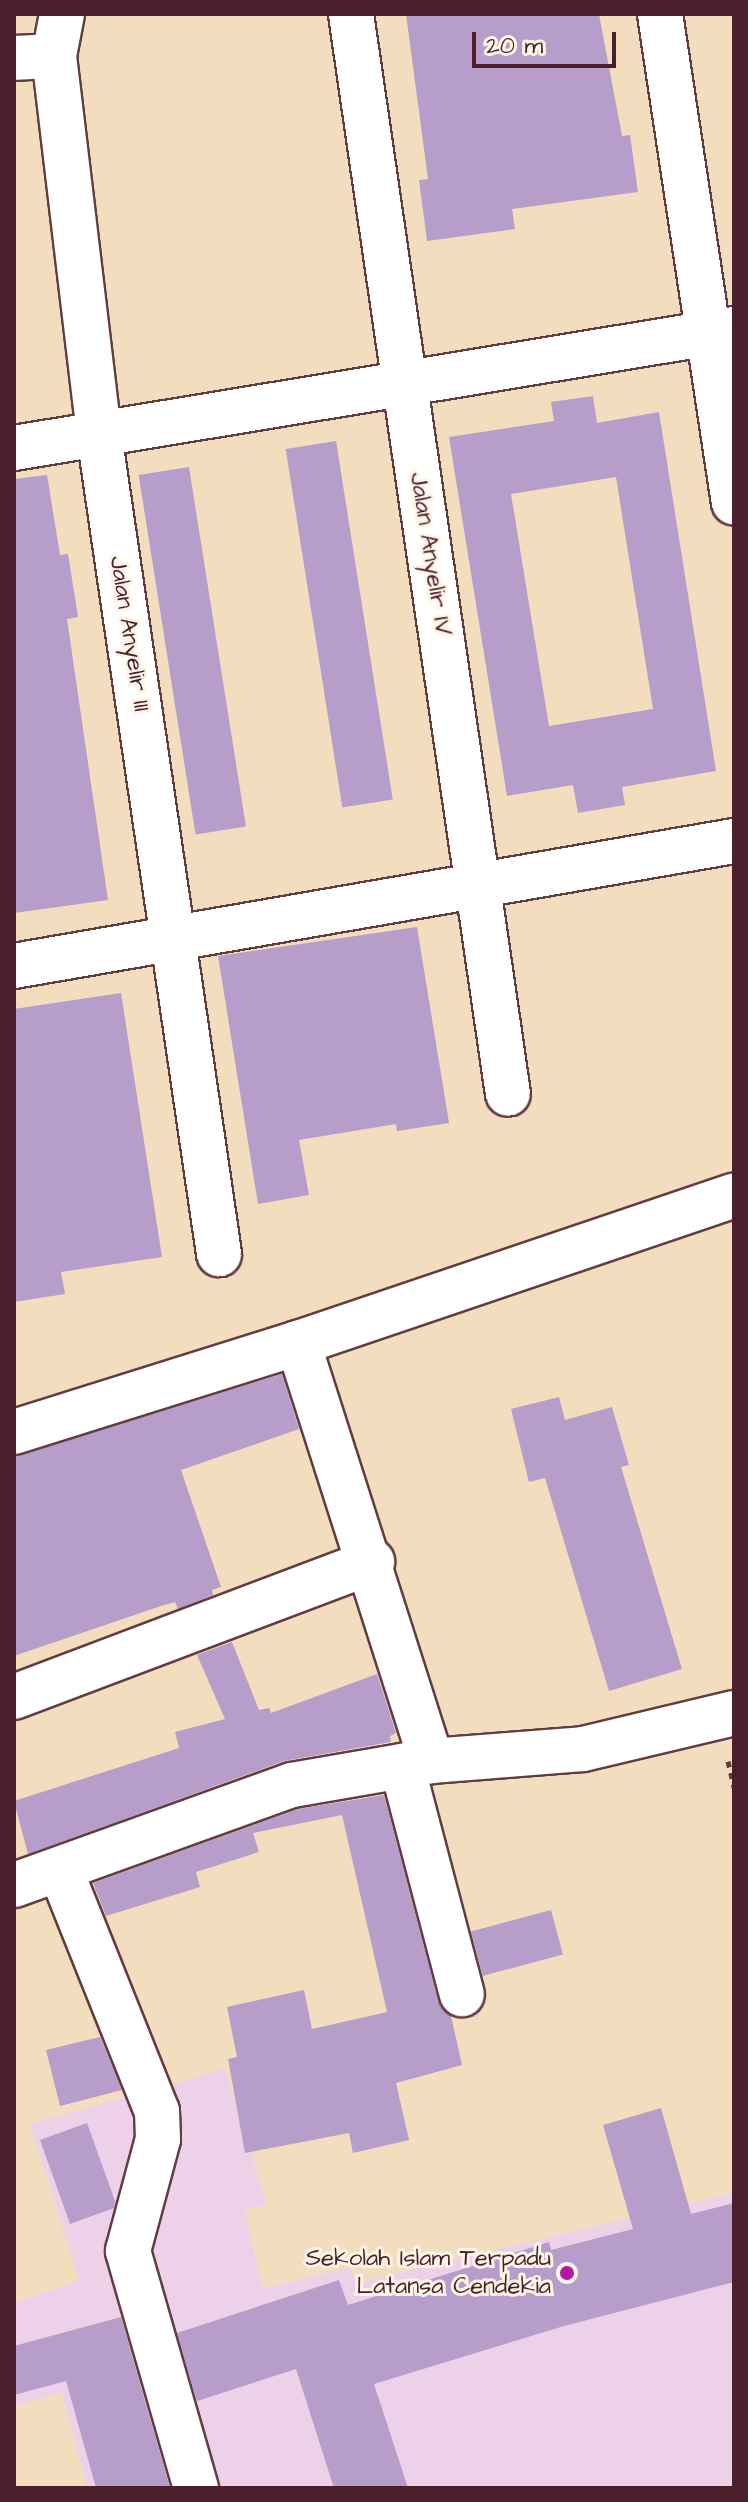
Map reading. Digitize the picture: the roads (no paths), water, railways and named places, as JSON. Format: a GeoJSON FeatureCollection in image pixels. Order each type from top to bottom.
{"type":"FeatureCollection","features":[{"type":"Feature","properties":{"kind":"street","name":"Jalan Anyelir III"},"geometry":{"type":"LineString","coordinates":[[62,14],[34,57],[99,434],[219,1254]]}},
{"type":"Feature","properties":{"kind":"street","name":"Jalan Anyelir IV"},"geometry":{"type":"LineString","coordinates":[[351,14],[508,1094]]}},
{"type":"Feature","properties":{"kind":"street"},"geometry":{"type":"LineString","coordinates":[[660,14],[722,331],[734,502]]}},
{"type":"Feature","properties":{"kind":"street"},"geometry":{"type":"LineString","coordinates":[[14,448],[722,331]]}},
{"type":"Feature","properties":{"kind":"street"},"geometry":{"type":"LineString","coordinates":[[14,966],[734,841]]}},
{"type":"Feature","properties":{"kind":"street"},"geometry":{"type":"LineString","coordinates":[[14,1432],[298,1343],[734,1195]]}},
{"type":"Feature","properties":{"kind":"street"},"geometry":{"type":"LineString","coordinates":[[298,1343],[372,1562],[417,1764],[462,1994]]}},
{"type":"Feature","properties":{"kind":"street"},"geometry":{"type":"LineString","coordinates":[[14,1697],[372,1562]]}},
{"type":"Feature","properties":{"kind":"street"},"geometry":{"type":"LineString","coordinates":[[14,1885],[250,1797],[417,1764],[583,1749],[734,1713]]}},
{"type":"Feature","properties":{"kind":"street"},"geometry":{"type":"LineString","coordinates":[[60,1869],[157,2111],[158,2139],[128,2251],[196,2488]]}},
{"type":"Feature","properties":{"kind":"place","name":"Sekolah Islam Terpadu Latansa Cendekia"},"geometry":{"type":"Point","coordinates":[567,2273]}}]}
